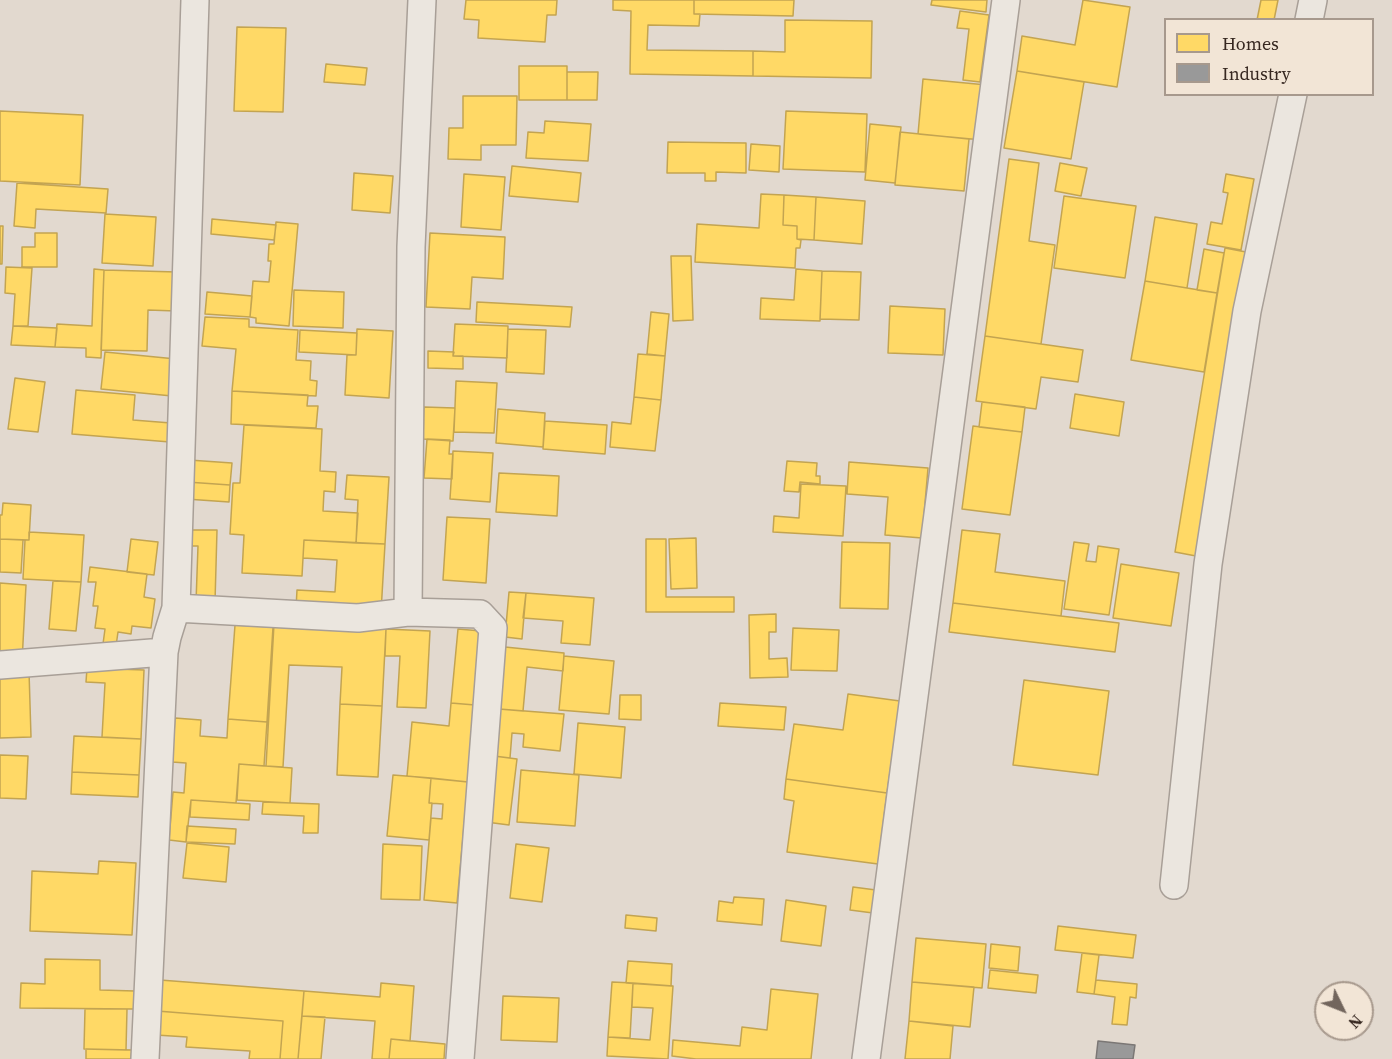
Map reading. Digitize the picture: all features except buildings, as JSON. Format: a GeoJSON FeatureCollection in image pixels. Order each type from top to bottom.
{"type":"FeatureCollection","features":[{"type":"Feature","properties":{"kind":"street"},"geometry":{"type":"LineString","coordinates":[[145,1059],[164,652],[176,608],[195,0]]}},
{"type":"Feature","properties":{"kind":"street"},"geometry":{"type":"LineString","coordinates":[[408,612],[411,247],[422,0]]}},
{"type":"Feature","properties":{"kind":"street"},"geometry":{"type":"LineString","coordinates":[[866,1059],[1006,0]]}},
{"type":"Feature","properties":{"kind":"street"},"geometry":{"type":"LineString","coordinates":[[1309,18],[1313,0]]}},
{"type":"Feature","properties":{"kind":"street"},"geometry":{"type":"LineString","coordinates":[[1174,885],[1208,564],[1247,311],[1293,96]]}},
{"type":"Feature","properties":{"kind":"street"},"geometry":{"type":"LineString","coordinates":[[176,608],[358,618],[408,612],[480,614],[493,628],[460,1059]]}},
{"type":"Feature","properties":{"kind":"street"},"geometry":{"type":"LineString","coordinates":[[0,665],[164,652]]}}]}
